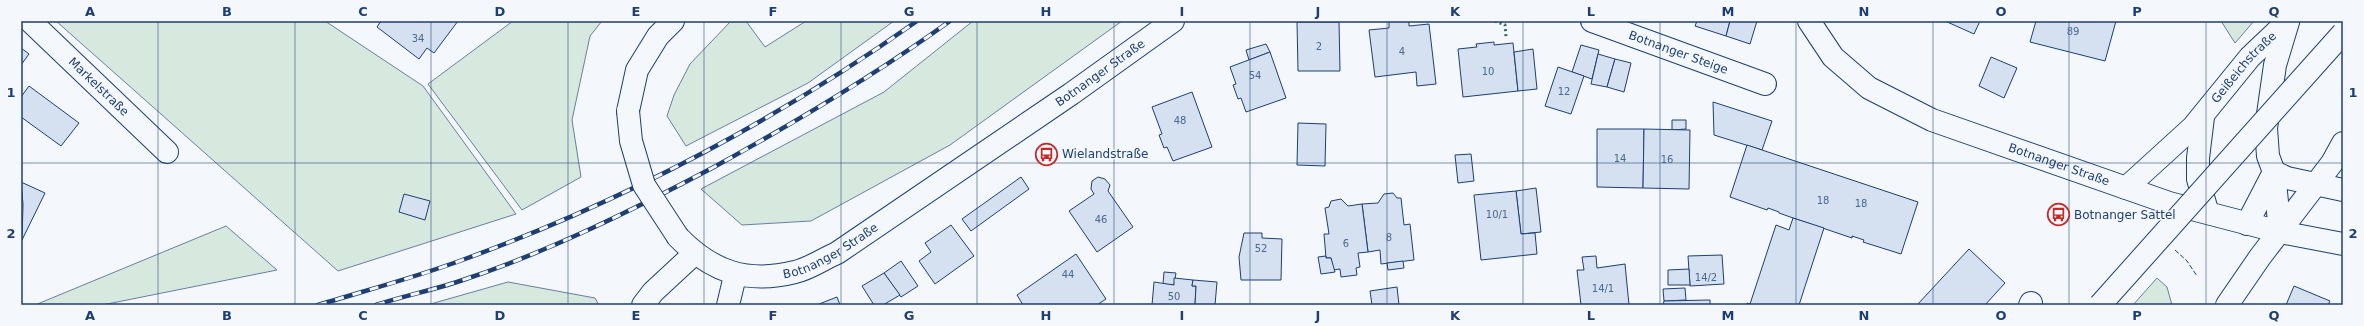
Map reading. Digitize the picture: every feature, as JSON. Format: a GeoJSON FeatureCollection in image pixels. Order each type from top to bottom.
{"type":"FeatureCollection","features":[{"type":"Feature","properties":{"kind":"main road","name":"Markelstraße"},"geometry":{"type":"LineString","coordinates":[[30,21],[167,152]]}},
{"type":"Feature","properties":{"kind":"main road","name":"Botnanger Straße"},"geometry":{"type":"LineString","coordinates":[[674,21],[658,36],[637,70],[628,111],[631,141],[644,185],[678,237],[694,254],[735,276],[766,277],[796,272],[837,253],[1071,94],[1173,21]]}},
{"type":"Feature","properties":{"kind":"main road","name":"Botnanger Steige"},"geometry":{"type":"LineString","coordinates":[[1592,21],[1765,84]]}},
{"type":"Feature","properties":{"kind":"main road","name":"Botnanger Straße"},"geometry":{"type":"LineString","coordinates":[[1809,21],[1833,57],[1870,88],[1932,120],[1962,132],[2126,188],[2208,214],[2280,232],[2343,244]]}},
{"type":"Feature","properties":{"kind":"main road","name":"Geißeichstraße"},"geometry":{"type":"LineString","coordinates":[[2126,188],[2203,117],[2250,57],[2288,21]]}},
{"type":"Feature","properties":{"kind":"main road","name":"Geißeichstraße"},"geometry":{"type":"LineString","coordinates":[[2280,232],[2274,172],[2268,156],[2266,128],[2274,65],[2288,21]]}},
{"type":"Feature","properties":{"kind":"main road"},"geometry":{"type":"LineString","coordinates":[[2100,305],[2343,33]]}},
{"type":"Feature","properties":{"kind":"main road"},"geometry":{"type":"LineString","coordinates":[[2203,117],[2198,158],[2198,179],[2208,214]]}},
{"type":"Feature","properties":{"kind":"main road"},"geometry":{"type":"LineString","coordinates":[[2228,304],[2260,257],[2332,163],[2343,143]]}},
{"type":"Feature","properties":{"kind":"main road"},"geometry":{"type":"LineString","coordinates":[[2247,224],[2274,172],[2287,178],[2343,190]]}},
{"type":"Feature","properties":{"kind":"main road"},"geometry":{"type":"LineString","coordinates":[[643,305],[654,292],[694,254]]}},
{"type":"Feature","properties":{"kind":"main road"},"geometry":{"type":"LineString","coordinates":[[728,305],[735,276]]}},
{"type":"Feature","properties":{"kind":"shaded area"},"geometry":{"type":"Polygon","coordinates":[[[56,21],[325,21],[423,86],[516,214],[338,271],[56,21]]]}},
{"type":"Feature","properties":{"kind":"shaded area"},"geometry":{"type":"Polygon","coordinates":[[[513,21],[602,21],[590,36],[572,120],[581,177],[522,210],[428,84],[513,21]]]}},
{"type":"Feature","properties":{"kind":"shaded area"},"geometry":{"type":"Polygon","coordinates":[[[731,21],[746,21],[765,47],[806,21],[894,21],[808,83],[686,146],[667,116],[674,95],[690,64],[731,21]]]}},
{"type":"Feature","properties":{"kind":"shaded area"},"geometry":{"type":"Polygon","coordinates":[[[973,21],[1122,21],[950,145],[811,221],[742,225],[701,189],[884,92],[973,21]]]}},
{"type":"Feature","properties":{"kind":"shaded area"},"geometry":{"type":"Polygon","coordinates":[[[2221,21],[2254,21],[2235,43],[2221,21]]]}},
{"type":"Feature","properties":{"kind":"shaded area"},"geometry":{"type":"Polygon","coordinates":[[[226,226],[277,270],[102,305],[35,305],[226,226]]]}},
{"type":"Feature","properties":{"kind":"shaded area"},"geometry":{"type":"Polygon","coordinates":[[[2157,278],[2167,287],[2172,305],[2133,305],[2157,278]]]}},
{"type":"Feature","properties":{"kind":"shaded area"},"geometry":{"type":"Polygon","coordinates":[[[508,282],[595,298],[599,305],[427,305],[508,282]]]}},
{"type":"Feature","properties":{"kind":"building"},"geometry":{"type":"Polygon","coordinates":[[[381,21],[458,21],[434,53],[427,48],[419,59],[377,27],[381,21]]]}},
{"type":"Feature","properties":{"kind":"building"},"geometry":{"type":"Polygon","coordinates":[[[1389,21],[1409,21],[1409,26],[1429,24],[1436,84],[1417,86],[1416,72],[1375,77],[1369,30],[1389,28],[1389,21]]]}},
{"type":"Feature","properties":{"kind":"building"},"geometry":{"type":"Polygon","coordinates":[[[1697,21],[1730,21],[1726,36],[1695,26],[1697,21]]]}},
{"type":"Feature","properties":{"kind":"building"},"geometry":{"type":"Polygon","coordinates":[[[1730,21],[1757,21],[1750,44],[1726,36],[1730,21]]]}},
{"type":"Feature","properties":{"kind":"building"},"geometry":{"type":"Polygon","coordinates":[[[1945,21],[1980,21],[1974,34],[1945,21]]]}},
{"type":"Feature","properties":{"kind":"building"},"geometry":{"type":"Polygon","coordinates":[[[2036,21],[2116,21],[2105,61],[2030,42],[2036,21]]]}},
{"type":"Feature","properties":{"kind":"building"},"geometry":{"type":"Polygon","coordinates":[[[1297,22],[1339,22],[1340,71],[1298,71],[1297,22]]]}},
{"type":"Feature","properties":{"kind":"building"},"geometry":{"type":"Polygon","coordinates":[[[1494,42],[1494,45],[1513,43],[1518,91],[1463,97],[1458,49],[1477,47],[1476,44],[1494,42]]]}},
{"type":"Feature","properties":{"kind":"building"},"geometry":{"type":"Polygon","coordinates":[[[1266,44],[1270,52],[1249,60],[1246,50],[1266,44]]]}},
{"type":"Feature","properties":{"kind":"building"},"geometry":{"type":"Polygon","coordinates":[[[1581,45],[1599,50],[1592,79],[1572,72],[1581,45]]]}},
{"type":"Feature","properties":{"kind":"building"},"geometry":{"type":"Polygon","coordinates":[[[21,48],[29,54],[21,65],[21,48]]]}},
{"type":"Feature","properties":{"kind":"building"},"geometry":{"type":"Polygon","coordinates":[[[1533,49],[1537,89],[1518,91],[1514,52],[1533,49]]]}},
{"type":"Feature","properties":{"kind":"building"},"geometry":{"type":"Polygon","coordinates":[[[1270,52],[1286,98],[1246,112],[1241,98],[1238,99],[1233,85],[1236,84],[1230,67],[1270,52]]]}},
{"type":"Feature","properties":{"kind":"building"},"geometry":{"type":"Polygon","coordinates":[[[1598,54],[1615,59],[1607,87],[1591,84],[1598,54]]]}},
{"type":"Feature","properties":{"kind":"building"},"geometry":{"type":"Polygon","coordinates":[[[1991,57],[2017,68],[2004,98],[1979,86],[1991,57]]]}},
{"type":"Feature","properties":{"kind":"building"},"geometry":{"type":"Polygon","coordinates":[[[1615,59],[1631,63],[1624,92],[1607,87],[1615,59]]]}},
{"type":"Feature","properties":{"kind":"building"},"geometry":{"type":"Polygon","coordinates":[[[1558,67],[1584,76],[1571,114],[1545,106],[1558,67]]]}},
{"type":"Feature","properties":{"kind":"building"},"geometry":{"type":"Polygon","coordinates":[[[29,86],[79,123],[61,146],[21,117],[21,97],[29,86]]]}},
{"type":"Feature","properties":{"kind":"building"},"geometry":{"type":"Polygon","coordinates":[[[1192,92],[1212,147],[1173,161],[1167,147],[1164,148],[1159,135],[1162,134],[1152,107],[1192,92]]]}},
{"type":"Feature","properties":{"kind":"building"},"geometry":{"type":"Polygon","coordinates":[[[1713,102],[1772,121],[1762,150],[1714,135],[1713,102]]]}},
{"type":"Feature","properties":{"kind":"building"},"geometry":{"type":"Polygon","coordinates":[[[1672,120],[1686,120],[1686,129],[1672,130],[1672,120]]]}},
{"type":"Feature","properties":{"kind":"building"},"geometry":{"type":"Polygon","coordinates":[[[1298,123],[1326,124],[1325,166],[1297,165],[1298,123]]]}},
{"type":"Feature","properties":{"kind":"building"},"geometry":{"type":"Polygon","coordinates":[[[1597,129],[1644,129],[1643,188],[1597,187],[1597,129]]]}},
{"type":"Feature","properties":{"kind":"building"},"geometry":{"type":"Polygon","coordinates":[[[1644,129],[1690,130],[1689,189],[1643,188],[1644,129]]]}},
{"type":"Feature","properties":{"kind":"building"},"geometry":{"type":"Polygon","coordinates":[[[1747,145],[1918,202],[1901,254],[1863,242],[1864,240],[1852,236],[1852,238],[1793,218],[1768,208],[1767,210],[1730,197],[1747,145]]]}},
{"type":"Feature","properties":{"kind":"building"},"geometry":{"type":"Polygon","coordinates":[[[1471,154],[1474,181],[1458,183],[1455,155],[1471,154]]]}},
{"type":"Feature","properties":{"kind":"building"},"geometry":{"type":"Polygon","coordinates":[[[1021,177],[1029,189],[971,231],[962,219],[1021,177]]]}},
{"type":"Feature","properties":{"kind":"building"},"geometry":{"type":"Polygon","coordinates":[[[1098,177],[1105,179],[1110,185],[1108,191],[1133,227],[1097,252],[1069,211],[1094,194],[1091,189],[1092,181],[1098,177]]]}},
{"type":"Feature","properties":{"kind":"building"},"geometry":{"type":"Polygon","coordinates":[[[21,182],[45,193],[22,240],[23,204],[21,182]]]}},
{"type":"Feature","properties":{"kind":"building"},"geometry":{"type":"Polygon","coordinates":[[[1536,188],[1541,232],[1521,234],[1516,191],[1536,188]]]}},
{"type":"Feature","properties":{"kind":"building"},"geometry":{"type":"Polygon","coordinates":[[[1516,191],[1521,234],[1535,233],[1537,254],[1481,260],[1474,195],[1516,191]]]}},
{"type":"Feature","properties":{"kind":"building"},"geometry":{"type":"Polygon","coordinates":[[[1393,193],[1397,198],[1401,198],[1404,225],[1410,224],[1414,260],[1381,264],[1380,250],[1368,252],[1362,204],[1378,203],[1384,194],[1393,193]]]}},
{"type":"Feature","properties":{"kind":"building"},"geometry":{"type":"Polygon","coordinates":[[[404,194],[430,201],[425,220],[399,212],[404,194]]]}},
{"type":"Feature","properties":{"kind":"building"},"geometry":{"type":"Polygon","coordinates":[[[1341,199],[1348,206],[1362,204],[1368,252],[1358,253],[1360,267],[1356,268],[1357,275],[1341,277],[1340,269],[1333,270],[1331,258],[1326,258],[1324,234],[1329,234],[1325,208],[1329,207],[1331,201],[1341,199]]]}},
{"type":"Feature","properties":{"kind":"building"},"geometry":{"type":"Polygon","coordinates":[[[1793,218],[1824,228],[1799,305],[1747,305],[1747,303],[1750,304],[1776,225],[1789,230],[1793,218]]]}},
{"type":"Feature","properties":{"kind":"building"},"geometry":{"type":"Polygon","coordinates":[[[951,225],[974,256],[935,284],[919,261],[931,252],[925,243],[951,225]]]}},
{"type":"Feature","properties":{"kind":"building"},"geometry":{"type":"Polygon","coordinates":[[[1244,233],[1262,233],[1262,238],[1282,239],[1281,280],[1241,280],[1239,257],[1244,233]]]}},
{"type":"Feature","properties":{"kind":"building"},"geometry":{"type":"Polygon","coordinates":[[[1969,249],[2005,283],[1985,305],[1917,305],[1969,249]]]}},
{"type":"Feature","properties":{"kind":"building"},"geometry":{"type":"Polygon","coordinates":[[[1076,254],[1106,299],[1097,305],[1023,305],[1017,295],[1076,254]]]}},
{"type":"Feature","properties":{"kind":"building"},"geometry":{"type":"Polygon","coordinates":[[[1722,255],[1724,284],[1690,286],[1688,256],[1722,255]]]}},
{"type":"Feature","properties":{"kind":"building"},"geometry":{"type":"Polygon","coordinates":[[[1326,256],[1326,258],[1331,258],[1335,272],[1321,274],[1318,257],[1326,256]]]}},
{"type":"Feature","properties":{"kind":"building"},"geometry":{"type":"Polygon","coordinates":[[[1596,256],[1597,268],[1625,264],[1629,305],[1581,305],[1577,270],[1584,270],[1582,257],[1596,256]]]}},
{"type":"Feature","properties":{"kind":"building"},"geometry":{"type":"Polygon","coordinates":[[[901,261],[918,286],[901,297],[884,273],[901,261]]]}},
{"type":"Feature","properties":{"kind":"building"},"geometry":{"type":"Polygon","coordinates":[[[1403,261],[1404,268],[1388,270],[1387,263],[1403,261]]]}},
{"type":"Feature","properties":{"kind":"building"},"geometry":{"type":"Polygon","coordinates":[[[1689,269],[1690,285],[1668,285],[1668,270],[1689,269]]]}},
{"type":"Feature","properties":{"kind":"building"},"geometry":{"type":"Polygon","coordinates":[[[1164,272],[1176,273],[1174,285],[1163,284],[1164,272]]]}},
{"type":"Feature","properties":{"kind":"building"},"geometry":{"type":"Polygon","coordinates":[[[884,273],[900,295],[883,305],[874,305],[862,286],[884,273]]]}},
{"type":"Feature","properties":{"kind":"building"},"geometry":{"type":"Polygon","coordinates":[[[1174,278],[1193,280],[1192,286],[1196,286],[1195,305],[1152,305],[1154,282],[1174,285],[1174,278]]]}},
{"type":"Feature","properties":{"kind":"building"},"geometry":{"type":"Polygon","coordinates":[[[1193,280],[1217,282],[1215,305],[1195,305],[1196,286],[1192,286],[1193,280]]]}},
{"type":"Feature","properties":{"kind":"building"},"geometry":{"type":"Polygon","coordinates":[[[2294,286],[2330,301],[2328,305],[2286,305],[2294,286]]]}},
{"type":"Feature","properties":{"kind":"building"},"geometry":{"type":"Polygon","coordinates":[[[1397,287],[1399,305],[1372,305],[1370,291],[1397,287]]]}},
{"type":"Feature","properties":{"kind":"building"},"geometry":{"type":"Polygon","coordinates":[[[1685,288],[1686,300],[1664,301],[1663,289],[1685,288]]]}},
{"type":"Feature","properties":{"kind":"building"},"geometry":{"type":"Polygon","coordinates":[[[837,297],[840,305],[819,305],[819,304],[837,297]]]}},
{"type":"Feature","properties":{"kind":"building"},"geometry":{"type":"Polygon","coordinates":[[[1710,300],[1710,305],[1663,305],[1664,301],[1710,300]]]}},
{"type":"Feature","properties":{"kind":"railway"},"geometry":{"type":"LineString","coordinates":[[318,305],[447,266],[525,236],[642,184],[699,155],[810,92],[917,21]]}},
{"type":"Feature","properties":{"kind":"railway"},"geometry":{"type":"LineString","coordinates":[[376,305],[493,270],[558,244],[653,199],[775,133],[864,79],[950,21]]}},
{"type":"Feature","properties":{"kind":"hedge"},"geometry":{"type":"LineString","coordinates":[[1495,21],[1505,25],[1506,37]]}},
{"type":"Feature","properties":{"kind":"fence"},"geometry":{"type":"LineString","coordinates":[[2175,250],[2187,261],[2197,276]]}},
{"type":"Feature","properties":{"kind":"place","name":"Wielandstraße"},"geometry":{"type":"Point","coordinates":[1046,154]}},
{"type":"Feature","properties":{"kind":"place","name":"Botnanger Sattel"},"geometry":{"type":"Point","coordinates":[2058,215]}}]}
